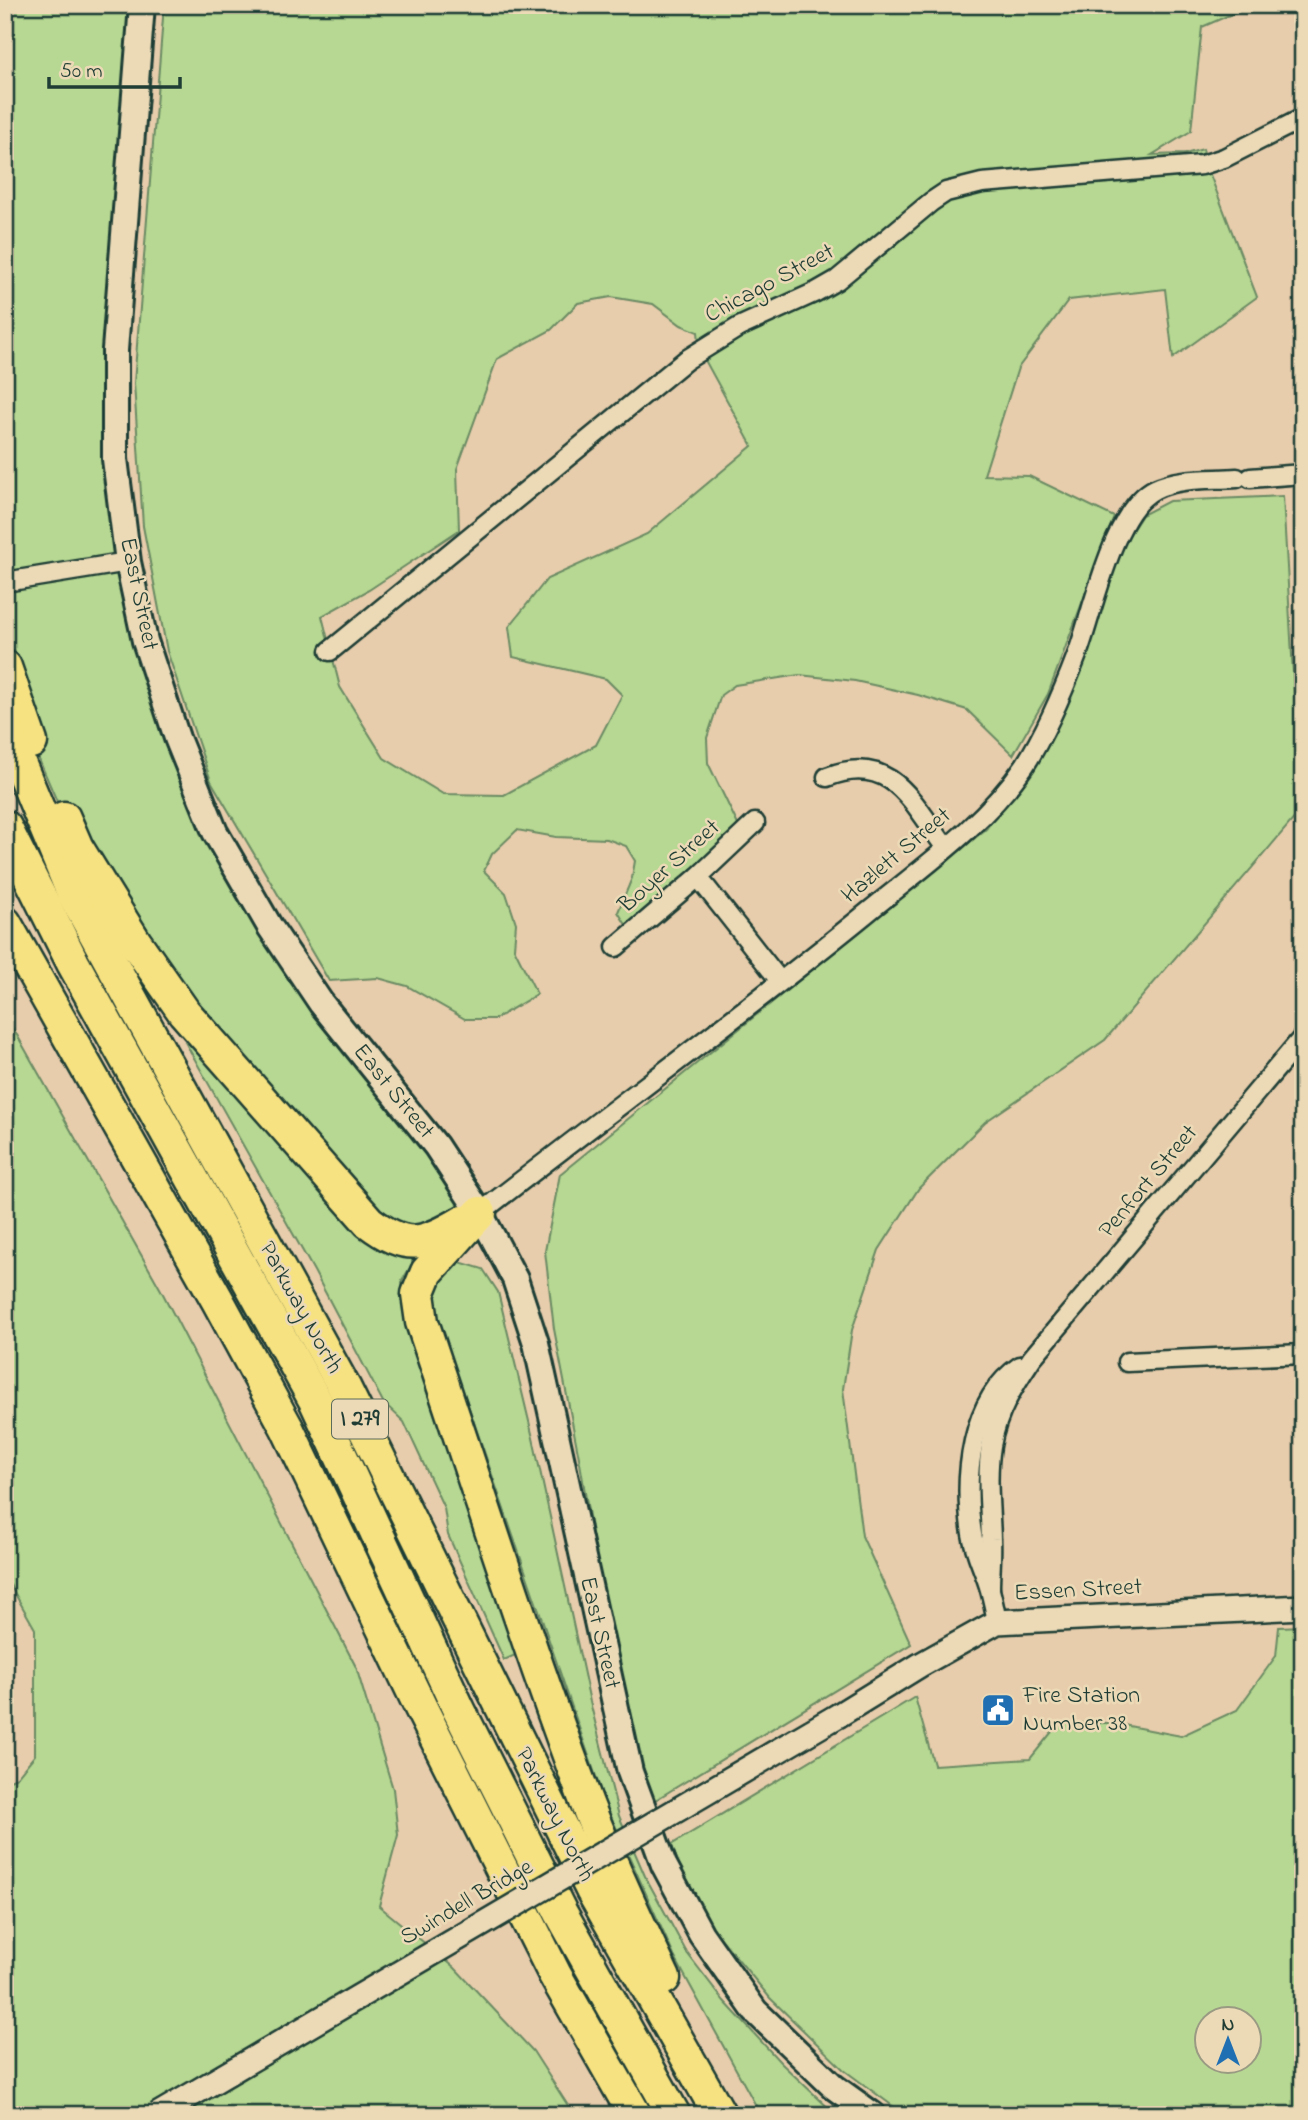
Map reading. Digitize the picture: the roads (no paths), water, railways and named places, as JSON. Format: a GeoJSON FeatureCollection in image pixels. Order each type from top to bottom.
{"type":"FeatureCollection","features":[{"type":"Feature","properties":{"kind":"highway"},"geometry":{"type":"LineString","coordinates":[[5,667],[28,734],[77,848],[135,942],[184,1012],[369,1222],[390,1238],[405,1242],[436,1238],[480,1213]]}},
{"type":"Feature","properties":{"kind":"highway","name":"Parkway North"},"geometry":{"type":"LineString","coordinates":[[5,721],[12,746],[73,893],[345,1389],[592,1890],[720,2115]]}},
{"type":"Feature","properties":{"kind":"highway"},"geometry":{"type":"LineString","coordinates":[[5,827],[73,963],[317,1402],[477,1746],[561,1913],[674,2115]]}},
{"type":"Feature","properties":{"kind":"highway","name":"I 279"},"geometry":{"type":"LineString","coordinates":[[5,923],[287,1429],[421,1708],[555,1975],[635,2115]]}},
{"type":"Feature","properties":{"kind":"highway"},"geometry":{"type":"LineString","coordinates":[[480,1213],[427,1272],[418,1294],[422,1322],[512,1592],[587,1804],[625,1896],[666,1984],[739,2115]]}},
{"type":"Feature","properties":{"kind":"main road","name":"East Street"},"geometry":{"type":"LineString","coordinates":[[142,5],[115,350],[115,459],[128,562],[149,653],[177,738],[215,832],[270,927],[321,1003],[436,1146],[480,1213],[515,1279],[536,1343],[630,1772],[664,1865],[701,1934],[755,2011],[834,2087],[873,2115]]}},
{"type":"Feature","properties":{"kind":"street","name":"Chicago Street"},"geometry":{"type":"LineString","coordinates":[[330,651],[685,360],[739,327],[837,280],[931,202],[947,192],[982,183],[1202,165],[1224,158],[1303,118]]}},
{"type":"Feature","properties":{"kind":"street","name":"Hazlett Street"},"geometry":{"type":"LineString","coordinates":[[480,1213],[780,981],[947,848],[980,818],[1025,765],[1048,721],[1076,657],[1115,541],[1138,500],[1156,489],[1182,481],[1303,474]]}},
{"type":"Feature","properties":{"kind":"street"},"geometry":{"type":"LineString","coordinates":[[5,582],[128,562]]}},
{"type":"Feature","properties":{"kind":"street"},"geometry":{"type":"LineString","coordinates":[[827,777],[845,769],[878,773],[903,788],[947,848]]}},
{"type":"Feature","properties":{"kind":"street","name":"Boyer Street"},"geometry":{"type":"LineString","coordinates":[[616,947],[698,877],[755,823]]}},
{"type":"Feature","properties":{"kind":"street"},"geometry":{"type":"LineString","coordinates":[[698,877],[780,981]]}},
{"type":"Feature","properties":{"kind":"street","name":"Penfort Street"},"geometry":{"type":"LineString","coordinates":[[997,1622],[990,1588],[988,1474],[991,1444],[1005,1404],[1032,1358],[1303,1037]]}},
{"type":"Feature","properties":{"kind":"street"},"geometry":{"type":"LineString","coordinates":[[1127,1362],[1303,1354]]}},
{"type":"Feature","properties":{"kind":"street","name":"Essen Street"},"geometry":{"type":"LineString","coordinates":[[839,1715],[997,1622],[1303,1607]]}},
{"type":"Feature","properties":{"kind":"street","name":"Swindell Bridge"},"geometry":{"type":"LineString","coordinates":[[157,2115],[839,1715]]}},
{"type":"Feature","properties":{"kind":"place","name":"Fire Station Number 38"},"geometry":{"type":"Point","coordinates":[998,1710]}}]}
